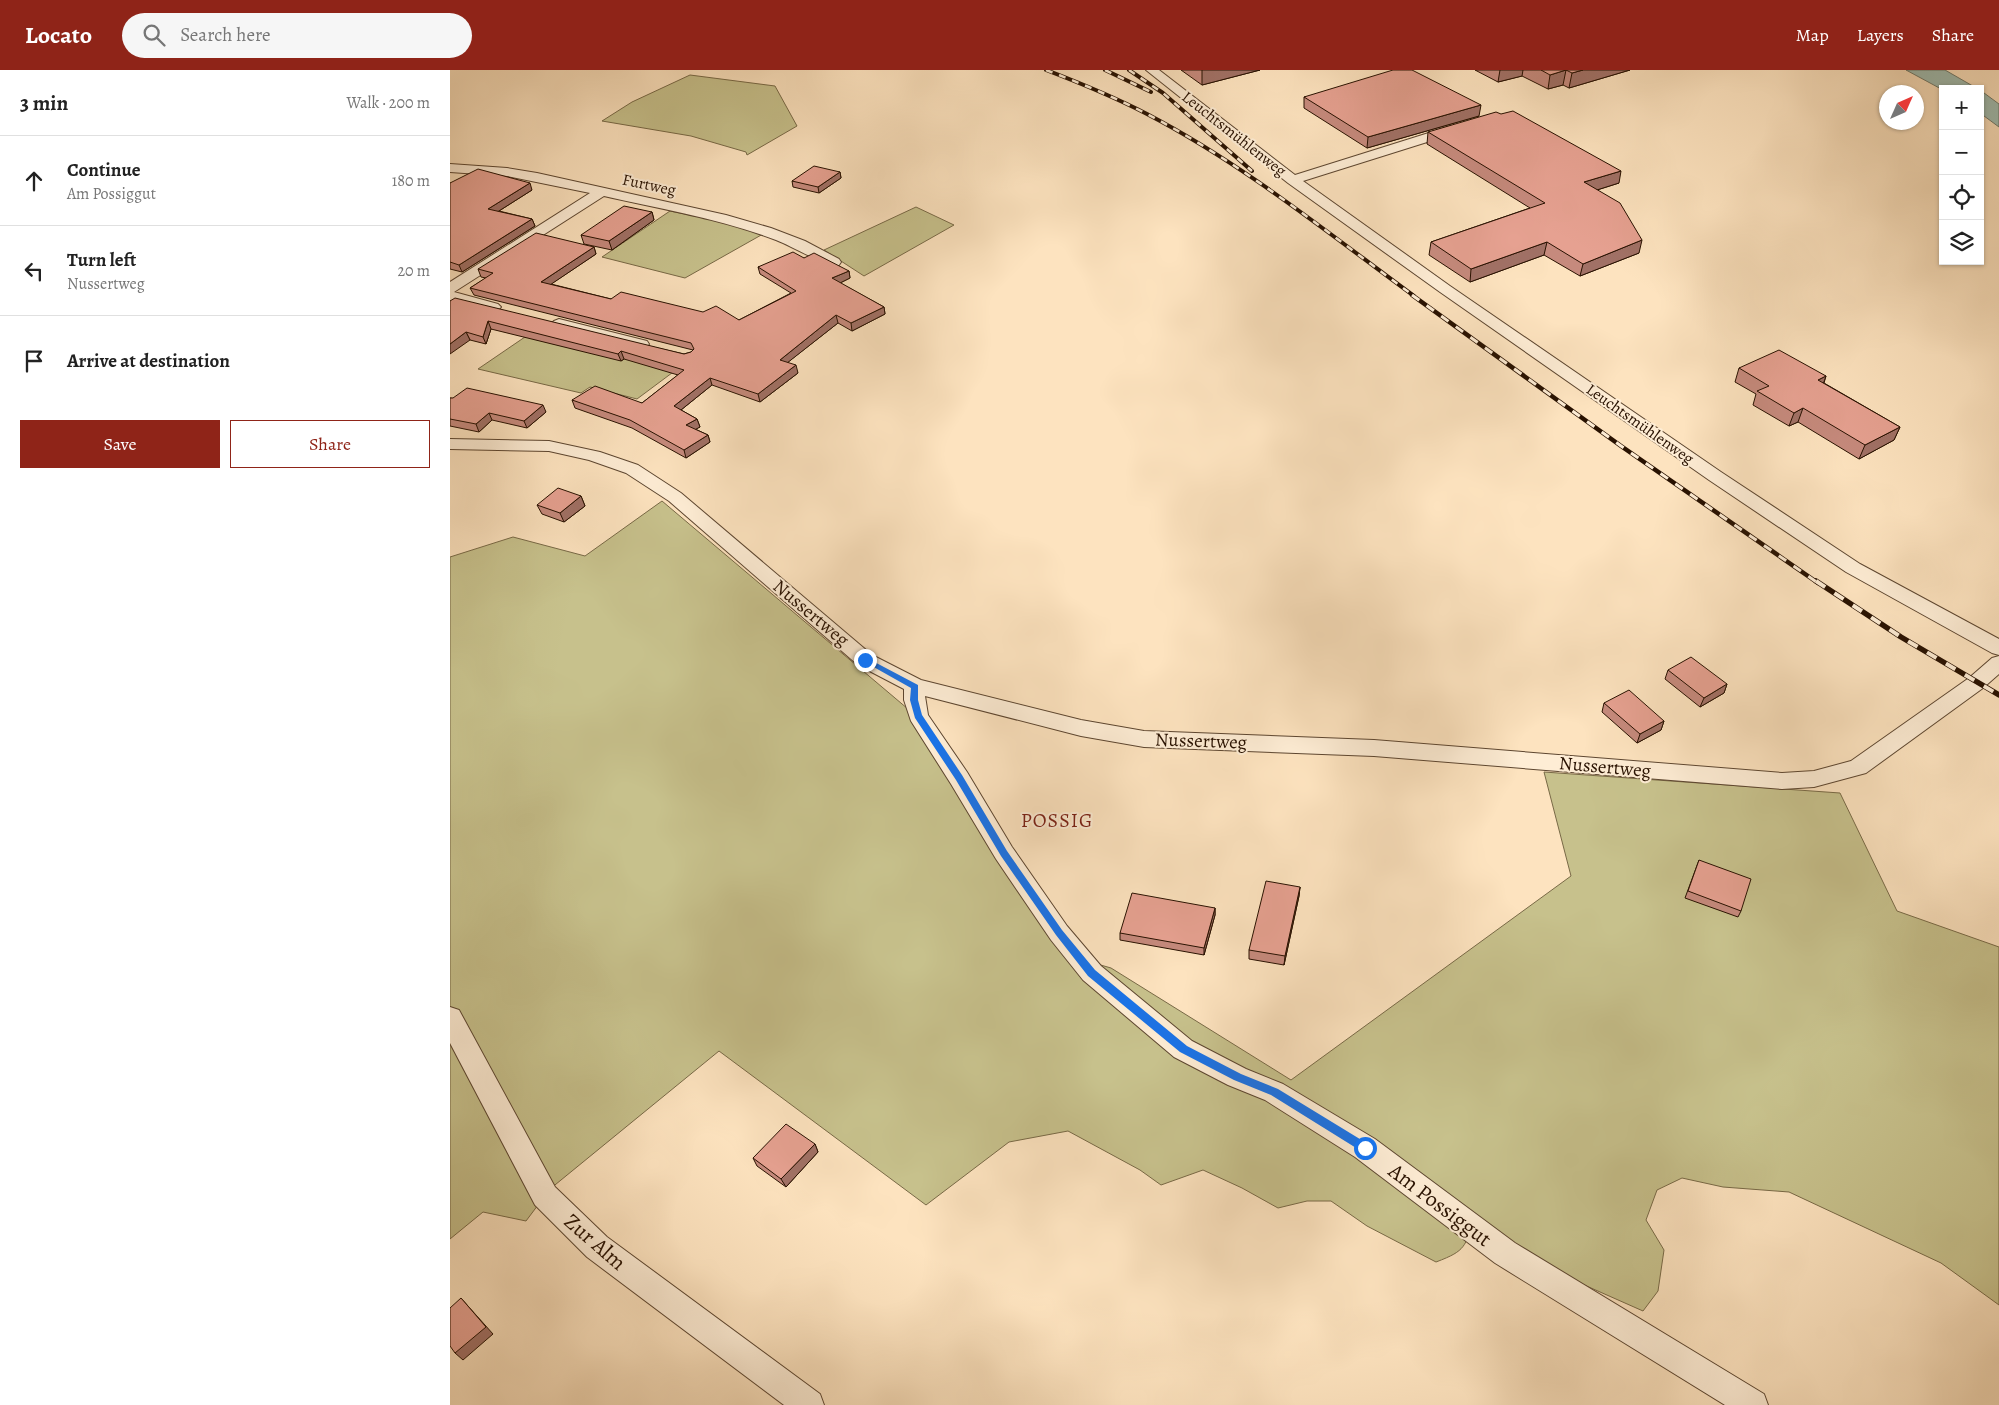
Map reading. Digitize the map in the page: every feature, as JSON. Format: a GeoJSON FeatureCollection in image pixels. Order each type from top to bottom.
{"type":"FeatureCollection","features":[{"type":"Feature","properties":{"kind":"street","name":"Leuchtsmühlenweg"},"geometry":{"type":"LineString","coordinates":[[1152,70],[1293,180],[1445,289],[1617,408],[1853,568],[1999,648]]}},
{"type":"Feature","properties":{"kind":"street","name":"Leuchtsmühlenweg"},"geometry":{"type":"LineString","coordinates":[[1293,180],[1470,124]]}},
{"type":"Feature","properties":{"kind":"street","name":"Furtweg"},"geometry":{"type":"LineString","coordinates":[[450,168],[507,172],[568,183],[721,218],[800,244],[834,262]]}},
{"type":"Feature","properties":{"kind":"street"},"geometry":{"type":"LineString","coordinates":[[450,289],[601,192]]}},
{"type":"Feature","properties":{"kind":"street"},"geometry":{"type":"LineString","coordinates":[[450,296],[506,311]]}},
{"type":"Feature","properties":{"kind":"street"},"geometry":{"type":"LineString","coordinates":[[541,320],[656,348]]}},
{"type":"Feature","properties":{"kind":"street","name":"Nussertweg"},"geometry":{"type":"LineString","coordinates":[[450,444],[549,446],[594,456],[632,469],[675,497],[865,660],[915,686],[1081,728],[1144,738],[1374,748],[1782,781],[1814,779],[1858,767],[1976,683],[1999,663]]}},
{"type":"Feature","properties":{"kind":"street","name":"Am Possiggut"},"geometry":{"type":"LineString","coordinates":[[915,686],[914,700],[918,716],[959,778],[1004,853],[1059,933],[1092,973],[1183,1049],[1237,1077],[1274,1092],[1311,1114],[1365,1148],[1505,1253],[1753,1405]]}},
{"type":"Feature","properties":{"kind":"street","name":"Zur Alm"},"geometry":{"type":"LineString","coordinates":[[450,1018],[545,1196],[597,1247],[809,1405]]}},
{"type":"Feature","properties":{"kind":"shaded area"},"geometry":{"type":"Polygon","coordinates":[[[690,75],[775,86],[797,126],[747,155],[746,152],[691,136],[602,121],[632,102],[690,75]]]}},
{"type":"Feature","properties":{"kind":"shaded area"},"geometry":{"type":"Polygon","coordinates":[[[916,207],[954,225],[864,276],[824,250],[916,207]]]}},
{"type":"Feature","properties":{"kind":"shaded area"},"geometry":{"type":"Polygon","coordinates":[[[670,211],[729,223],[763,234],[685,278],[602,257],[670,211]]]}},
{"type":"Feature","properties":{"kind":"shaded area"},"geometry":{"type":"Polygon","coordinates":[[[544,324],[688,361],[637,399],[590,387],[581,393],[478,369],[544,324]]]}},
{"type":"Feature","properties":{"kind":"shaded area"},"geometry":{"type":"Polygon","coordinates":[[[662,501],[908,709],[1073,957],[1111,968],[1291,1080],[1571,876],[1544,772],[1840,793],[1897,911],[1999,947],[1999,1305],[1941,1263],[1789,1192],[1723,1187],[1682,1178],[1657,1190],[1646,1220],[1664,1250],[1658,1291],[1643,1311],[1582,1284],[1477,1220],[1463,1247],[1454,1254],[1436,1262],[1367,1226],[1331,1201],[1307,1201],[1278,1208],[1242,1188],[1203,1170],[1161,1185],[1140,1170],[1068,1131],[1009,1142],[926,1205],[719,1051],[550,1189],[526,1221],[483,1212],[450,1239],[450,557],[513,537],[585,556],[662,501]]]}},
{"type":"Feature","properties":{"kind":"water"},"geometry":{"type":"Polygon","coordinates":[[[1906,70],[1945,70],[1971,85],[1939,85],[1939,88],[1906,70]]]}},
{"type":"Feature","properties":{"kind":"water"},"geometry":{"type":"Polygon","coordinates":[[[1984,93],[1999,104],[1999,127],[1984,116],[1984,93]]]}},
{"type":"Feature","properties":{"kind":"building"},"geometry":{"type":"Polygon","coordinates":[[[1393,70],[1412,70],[1481,105],[1368,137],[1304,97],[1393,70]]]}},
{"type":"Feature","properties":{"kind":"building"},"geometry":{"type":"Polygon","coordinates":[[[1541,70],[1566,70],[1550,75],[1541,70]]]}},
{"type":"Feature","properties":{"kind":"building"},"geometry":{"type":"Polygon","coordinates":[[[1566,70],[1583,70],[1572,73],[1566,70]]]}},
{"type":"Feature","properties":{"kind":"building"},"geometry":{"type":"Polygon","coordinates":[[[1513,111],[1621,171],[1584,182],[1620,203],[1642,240],[1583,264],[1547,242],[1471,269],[1431,242],[1545,203],[1428,132],[1496,112],[1501,114],[1513,111]]]}},
{"type":"Feature","properties":{"kind":"building"},"geometry":{"type":"Polygon","coordinates":[[[814,166],[840,172],[818,187],[792,181],[814,166]]]}},
{"type":"Feature","properties":{"kind":"building"},"geometry":{"type":"Polygon","coordinates":[[[478,169],[530,183],[488,209],[532,219],[459,265],[450,262],[450,183],[478,169]]]}},
{"type":"Feature","properties":{"kind":"building"},"geometry":{"type":"Polygon","coordinates":[[[624,206],[652,212],[609,241],[581,235],[624,206]]]}},
{"type":"Feature","properties":{"kind":"building"},"geometry":{"type":"Polygon","coordinates":[[[536,233],[594,247],[541,282],[611,299],[621,292],[703,312],[716,306],[739,320],[796,291],[758,267],[793,252],[804,258],[814,253],[849,271],[832,278],[884,307],[851,323],[836,315],[780,360],[796,365],[758,394],[710,378],[674,406],[697,419],[686,425],[708,435],[684,450],[630,420],[572,400],[595,386],[642,403],[684,370],[621,351],[618,354],[488,321],[483,337],[466,332],[450,344],[450,301],[455,298],[684,354],[694,349],[691,343],[470,288],[493,273],[478,269],[536,233]]]}},
{"type":"Feature","properties":{"kind":"building"},"geometry":{"type":"Polygon","coordinates":[[[1779,350],[1826,376],[1818,380],[1900,427],[1865,445],[1803,408],[1794,413],[1757,391],[1769,386],[1739,368],[1779,350]]]}},
{"type":"Feature","properties":{"kind":"building"},"geometry":{"type":"Polygon","coordinates":[[[467,388],[543,405],[524,421],[489,413],[476,424],[450,419],[450,398],[453,398],[467,388]]]}},
{"type":"Feature","properties":{"kind":"building"},"geometry":{"type":"Polygon","coordinates":[[[558,488],[581,496],[560,513],[537,505],[558,488]]]}},
{"type":"Feature","properties":{"kind":"building"},"geometry":{"type":"Polygon","coordinates":[[[1691,657],[1727,684],[1704,698],[1668,670],[1691,657]]]}},
{"type":"Feature","properties":{"kind":"building"},"geometry":{"type":"Polygon","coordinates":[[[1629,690],[1664,721],[1640,734],[1604,703],[1629,690]]]}},
{"type":"Feature","properties":{"kind":"building"},"geometry":{"type":"Polygon","coordinates":[[[1699,860],[1751,879],[1741,911],[1688,891],[1699,860]]]}},
{"type":"Feature","properties":{"kind":"building"},"geometry":{"type":"Polygon","coordinates":[[[1266,881],[1300,887],[1285,956],[1249,950],[1266,881]]]}},
{"type":"Feature","properties":{"kind":"building"},"geometry":{"type":"Polygon","coordinates":[[[1132,893],[1215,908],[1204,948],[1120,933],[1132,893]]]}},
{"type":"Feature","properties":{"kind":"building"},"geometry":{"type":"Polygon","coordinates":[[[786,1124],[815,1144],[781,1179],[753,1158],[786,1124]]]}},
{"type":"Feature","properties":{"kind":"building"},"geometry":{"type":"Polygon","coordinates":[[[461,1298],[486,1327],[455,1353],[450,1346],[450,1308],[461,1298]]]}},
{"type":"Feature","properties":{"kind":"railway"},"geometry":{"type":"LineString","coordinates":[[1046,70],[1135,108],[1183,134],[1284,200],[1414,296]]}},
{"type":"Feature","properties":{"kind":"railway"},"geometry":{"type":"LineString","coordinates":[[1105,70],[1151,92]]}},
{"type":"Feature","properties":{"kind":"railway"},"geometry":{"type":"LineString","coordinates":[[1129,70],[1163,93],[1252,171]]}},
{"type":"Feature","properties":{"kind":"railway"},"geometry":{"type":"LineString","coordinates":[[1412,295],[1621,446],[1818,583]]}},
{"type":"Feature","properties":{"kind":"railway"},"geometry":{"type":"LineString","coordinates":[[1816,581],[1901,637],[1999,695]]}},
{"type":"Feature","properties":{"kind":"district","name":"POSSIG"},"geometry":{"type":"Point","coordinates":[1057,820]}},
{"type":"Feature","properties":{"kind":"route"},"geometry":{"type":"LineString","coordinates":[[865,660],[915,686],[914,700],[918,716],[959,778],[1004,853],[1059,933],[1092,973],[1183,1049],[1237,1077],[1274,1092],[1365,1148]]}}]}
